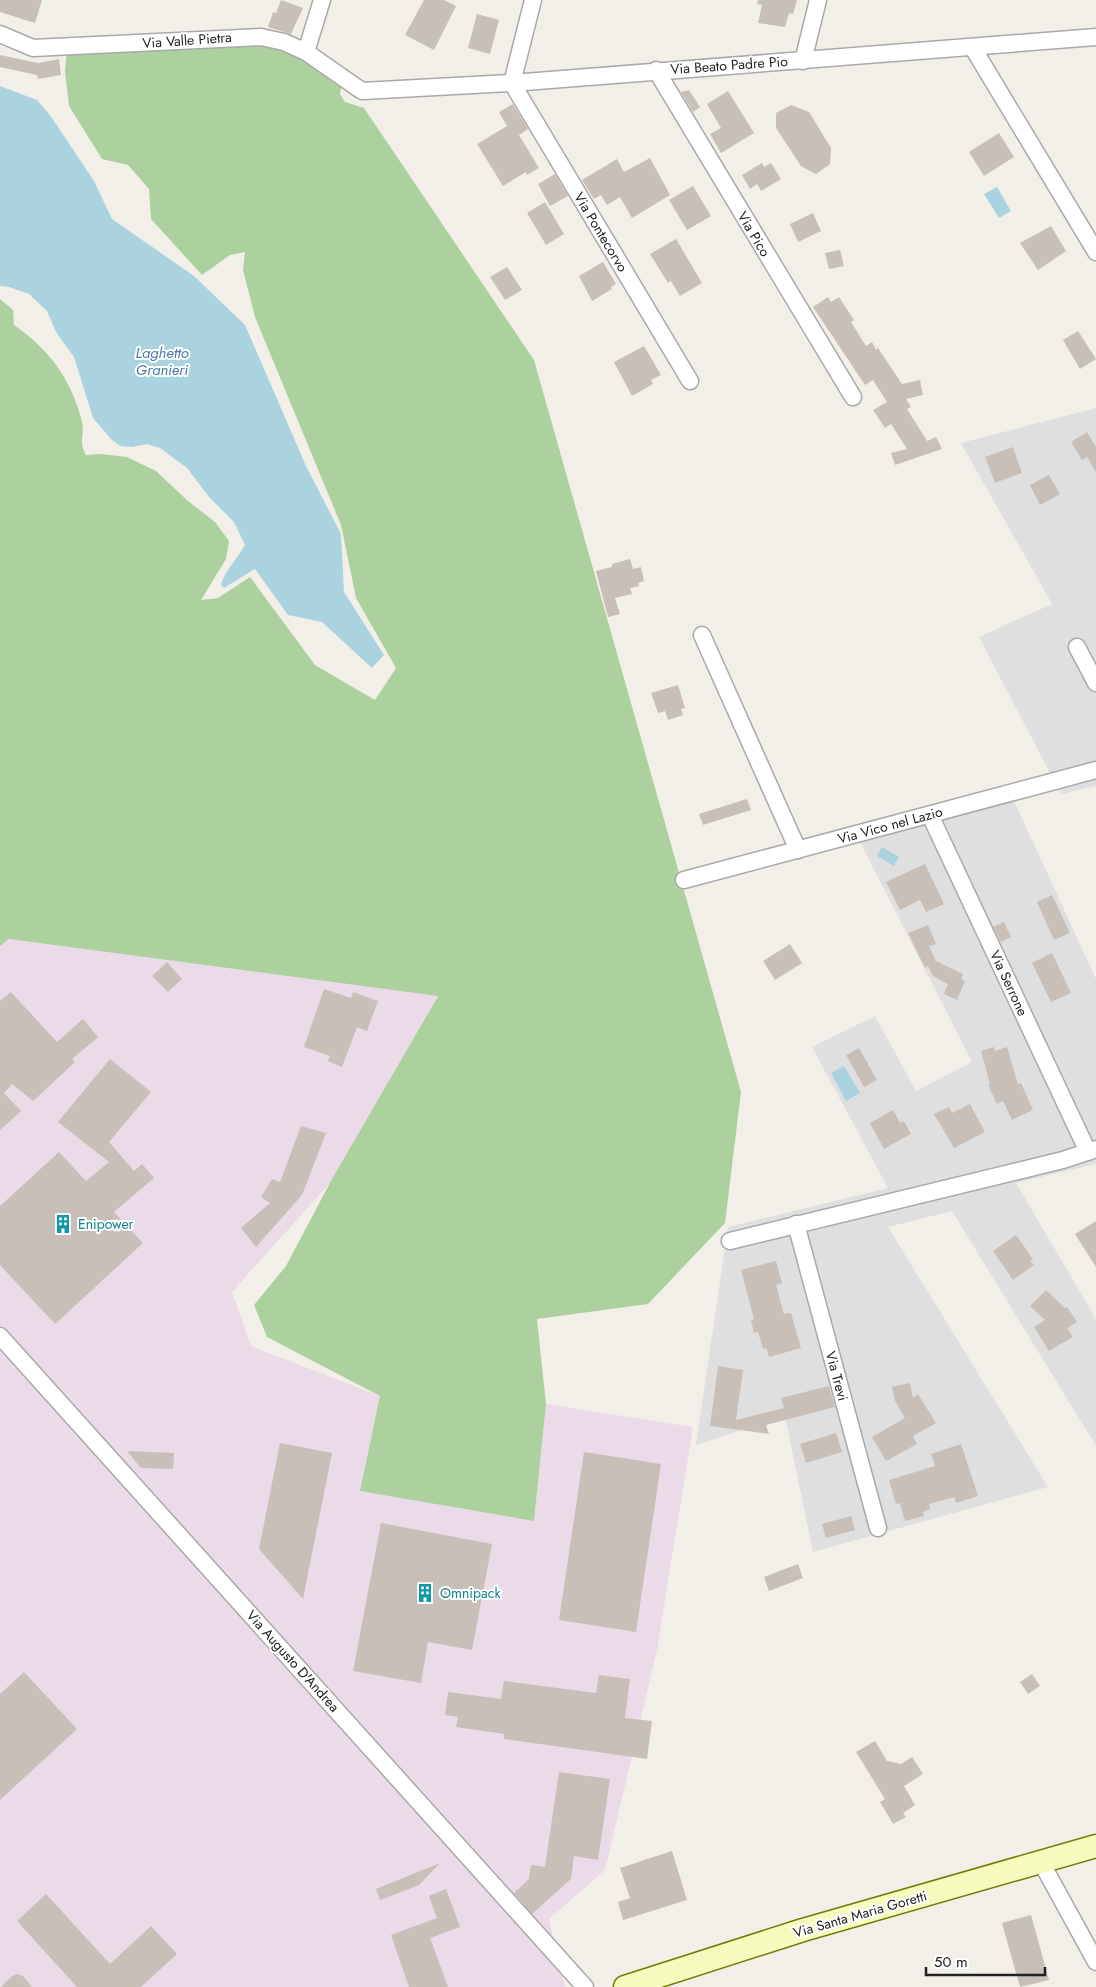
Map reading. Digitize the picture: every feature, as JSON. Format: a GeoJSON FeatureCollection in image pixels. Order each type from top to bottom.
{"type":"FeatureCollection","features":[{"type":"Feature","properties":{"kind":"main road","name":"Via Santa Maria Goretti"},"geometry":{"type":"LineString","coordinates":[[625,1987],[803,1930],[1096,1846]]}},
{"type":"Feature","properties":{"kind":"street"},"geometry":{"type":"LineString","coordinates":[[306,52],[322,0]]}},
{"type":"Feature","properties":{"kind":"street"},"geometry":{"type":"LineString","coordinates":[[512,83],[533,0]]}},
{"type":"Feature","properties":{"kind":"street"},"geometry":{"type":"LineString","coordinates":[[804,60],[818,0]]}},
{"type":"Feature","properties":{"kind":"street","name":"Via Valle Pietra"},"geometry":{"type":"LineString","coordinates":[[0,34],[33,48],[254,37],[284,42],[306,52],[362,91]]}},
{"type":"Feature","properties":{"kind":"street","name":"Via Beato Padre Pio"},"geometry":{"type":"LineString","coordinates":[[362,91],[512,83],[656,70],[973,48],[1096,37]]}},
{"type":"Feature","properties":{"kind":"street"},"geometry":{"type":"LineString","coordinates":[[973,48],[1096,252]]}},
{"type":"Feature","properties":{"kind":"street","name":"Via Pico"},"geometry":{"type":"LineString","coordinates":[[656,70],[853,397]]}},
{"type":"Feature","properties":{"kind":"street","name":"Via Pontecorvo"},"geometry":{"type":"LineString","coordinates":[[512,83],[690,381]]}},
{"type":"Feature","properties":{"kind":"street"},"geometry":{"type":"LineString","coordinates":[[702,635],[798,850]]}},
{"type":"Feature","properties":{"kind":"street"},"geometry":{"type":"LineString","coordinates":[[1077,648],[1096,683]]}},
{"type":"Feature","properties":{"kind":"street","name":"Via Vico nel Lazio"},"geometry":{"type":"LineString","coordinates":[[684,880],[1096,770]]}},
{"type":"Feature","properties":{"kind":"street","name":"Via Serrone"},"geometry":{"type":"LineString","coordinates":[[930,815],[1092,1151]]}},
{"type":"Feature","properties":{"kind":"street"},"geometry":{"type":"LineString","coordinates":[[730,1241],[1092,1151]]}},
{"type":"Feature","properties":{"kind":"street","name":"Via Trevi"},"geometry":{"type":"LineString","coordinates":[[796,1224],[878,1528]]}},
{"type":"Feature","properties":{"kind":"street","name":"Via Augusto D'Andrea"},"geometry":{"type":"LineString","coordinates":[[0,1336],[585,1987]]}},
{"type":"Feature","properties":{"kind":"street"},"geometry":{"type":"LineString","coordinates":[[1041,1862],[1096,1962]]}},
{"type":"Feature","properties":{"kind":"shaded area"},"geometry":{"type":"Polygon","coordinates":[[[1096,408],[1096,786],[1061,794],[979,637],[1052,604],[961,443],[1096,408]]]}},
{"type":"Feature","properties":{"kind":"shaded area"},"geometry":{"type":"Polygon","coordinates":[[[1007,786],[1096,979],[1096,1164],[1016,1183],[1096,1319],[1096,1446],[952,1211],[888,1227],[1048,1487],[813,1552],[785,1416],[696,1445],[728,1227],[888,1188],[812,1047],[875,1016],[916,1091],[972,1062],[852,826],[1007,786]]]}},
{"type":"Feature","properties":{"kind":"shaded area"},"geometry":{"type":"Polygon","coordinates":[[[9,939],[438,995],[330,1183],[232,1292],[251,1346],[380,1396],[534,1521],[546,1404],[693,1427],[657,1650],[605,1870],[549,1919],[565,1987],[0,1987],[0,946],[9,939]]]}},
{"type":"Feature","properties":{"kind":"green space"},"geometry":{"type":"Polygon","coordinates":[[[284,42],[342,83],[340,94],[345,102],[364,108],[534,360],[741,1092],[725,1223],[648,1304],[537,1319],[546,1404],[534,1521],[360,1491],[380,1396],[267,1337],[254,1305],[286,1266],[332,1179],[438,996],[9,939],[0,946],[0,299],[13,310],[14,325],[38,344],[65,379],[78,407],[83,427],[82,446],[86,455],[102,454],[127,457],[156,471],[188,501],[215,522],[229,541],[226,559],[201,600],[218,598],[250,577],[315,665],[375,700],[396,668],[356,598],[341,525],[255,317],[243,270],[245,252],[230,255],[202,275],[151,219],[149,189],[128,165],[102,159],[69,106],[65,71],[67,50],[284,42]]]}},
{"type":"Feature","properties":{"kind":"water","name":"Laghetto Granieri"},"geometry":{"type":"Polygon","coordinates":[[[0,86],[37,100],[50,115],[94,181],[112,219],[194,276],[245,325],[306,466],[341,534],[344,592],[384,655],[372,668],[322,622],[288,615],[255,569],[224,588],[221,585],[225,574],[245,545],[234,522],[209,497],[187,468],[160,448],[147,444],[132,447],[120,446],[112,440],[93,418],[74,357],[56,332],[47,311],[29,294],[0,286],[0,86]]]}},
{"type":"Feature","properties":{"kind":"water"},"geometry":{"type":"Polygon","coordinates":[[[997,187],[1011,211],[999,218],[984,194],[997,187]]]}},
{"type":"Feature","properties":{"kind":"water"},"geometry":{"type":"Polygon","coordinates":[[[882,847],[899,857],[894,866],[877,856],[882,847]]]}},
{"type":"Feature","properties":{"kind":"water"},"geometry":{"type":"Polygon","coordinates":[[[844,1066],[860,1093],[846,1101],[831,1073],[844,1066]]]}},
{"type":"Feature","properties":{"kind":"building"},"geometry":{"type":"Polygon","coordinates":[[[0,0],[42,0],[35,23],[0,12],[0,0]]]}},
{"type":"Feature","properties":{"kind":"building"},"geometry":{"type":"Polygon","coordinates":[[[281,0],[303,8],[291,34],[268,27],[273,12],[276,13],[281,0]]]}},
{"type":"Feature","properties":{"kind":"building"},"geometry":{"type":"Polygon","coordinates":[[[424,0],[444,0],[456,6],[434,50],[405,35],[424,0]]]}},
{"type":"Feature","properties":{"kind":"building"},"geometry":{"type":"Polygon","coordinates":[[[758,0],[797,0],[793,14],[789,13],[785,27],[758,23],[762,5],[757,4],[758,0]]]}},
{"type":"Feature","properties":{"kind":"building"},"geometry":{"type":"Polygon","coordinates":[[[477,14],[499,20],[490,54],[468,48],[477,14]]]}},
{"type":"Feature","properties":{"kind":"building"},"geometry":{"type":"Polygon","coordinates":[[[0,55],[38,63],[59,59],[61,75],[38,79],[37,75],[0,67],[0,55]]]}},
{"type":"Feature","properties":{"kind":"building"},"geometry":{"type":"Polygon","coordinates":[[[689,90],[700,107],[693,112],[681,92],[689,90]]]}},
{"type":"Feature","properties":{"kind":"building"},"geometry":{"type":"Polygon","coordinates":[[[728,91],[754,133],[721,153],[710,134],[721,128],[707,104],[728,91]]]}},
{"type":"Feature","properties":{"kind":"building"},"geometry":{"type":"Polygon","coordinates":[[[513,104],[528,129],[519,135],[539,168],[527,175],[526,172],[503,186],[477,144],[507,126],[499,112],[513,104]]]}},
{"type":"Feature","properties":{"kind":"building"},"geometry":{"type":"Polygon","coordinates":[[[791,105],[809,112],[831,148],[830,164],[816,174],[801,166],[776,128],[776,113],[791,105]]]}},
{"type":"Feature","properties":{"kind":"building"},"geometry":{"type":"Polygon","coordinates":[[[999,133],[1014,157],[984,176],[969,152],[999,133]]]}},
{"type":"Feature","properties":{"kind":"building"},"geometry":{"type":"Polygon","coordinates":[[[650,158],[670,195],[632,218],[620,197],[607,205],[601,195],[594,199],[582,180],[617,159],[624,172],[650,158]]]}},
{"type":"Feature","properties":{"kind":"building"},"geometry":{"type":"Polygon","coordinates":[[[762,163],[764,167],[771,163],[781,179],[761,191],[757,184],[750,189],[742,175],[762,163]]]}},
{"type":"Feature","properties":{"kind":"building"},"geometry":{"type":"Polygon","coordinates":[[[555,174],[568,196],[550,206],[538,184],[555,174]]]}},
{"type":"Feature","properties":{"kind":"building"},"geometry":{"type":"Polygon","coordinates":[[[693,186],[711,216],[687,230],[669,200],[693,186]]]}},
{"type":"Feature","properties":{"kind":"building"},"geometry":{"type":"Polygon","coordinates":[[[545,202],[564,234],[546,245],[527,213],[545,202]]]}},
{"type":"Feature","properties":{"kind":"building"},"geometry":{"type":"Polygon","coordinates":[[[813,213],[821,231],[798,242],[790,224],[813,213]]]}},
{"type":"Feature","properties":{"kind":"building"},"geometry":{"type":"Polygon","coordinates":[[[1051,226],[1066,251],[1038,270],[1020,243],[1051,226]]]}},
{"type":"Feature","properties":{"kind":"building"},"geometry":{"type":"Polygon","coordinates":[[[676,239],[702,283],[680,296],[671,281],[668,283],[650,254],[676,239]]]}},
{"type":"Feature","properties":{"kind":"building"},"geometry":{"type":"Polygon","coordinates":[[[840,250],[844,266],[829,269],[825,253],[840,250]]]}},
{"type":"Feature","properties":{"kind":"building"},"geometry":{"type":"Polygon","coordinates":[[[603,262],[616,284],[611,287],[612,289],[592,301],[579,276],[603,262]]]}},
{"type":"Feature","properties":{"kind":"building"},"geometry":{"type":"Polygon","coordinates":[[[507,267],[522,290],[505,300],[490,277],[507,267]]]}},
{"type":"Feature","properties":{"kind":"building"},"geometry":{"type":"Polygon","coordinates":[[[828,297],[831,302],[839,297],[854,320],[851,322],[866,346],[872,342],[876,350],[878,348],[902,384],[920,380],[923,395],[906,399],[911,407],[907,409],[927,441],[936,437],[942,449],[895,465],[891,453],[907,449],[891,424],[885,428],[873,410],[887,402],[873,380],[865,385],[813,307],[828,297]]]}},
{"type":"Feature","properties":{"kind":"building"},"geometry":{"type":"Polygon","coordinates":[[[1078,331],[1096,359],[1080,369],[1063,340],[1078,331]]]}},
{"type":"Feature","properties":{"kind":"building"},"geometry":{"type":"Polygon","coordinates":[[[644,346],[661,375],[651,380],[653,384],[632,396],[614,362],[644,346]]]}},
{"type":"Feature","properties":{"kind":"building"},"geometry":{"type":"Polygon","coordinates":[[[1087,432],[1096,447],[1096,472],[1087,457],[1082,460],[1071,442],[1087,432]]]}},
{"type":"Feature","properties":{"kind":"building"},"geometry":{"type":"Polygon","coordinates":[[[1013,447],[1022,473],[995,483],[985,457],[1013,447]]]}},
{"type":"Feature","properties":{"kind":"building"},"geometry":{"type":"Polygon","coordinates":[[[1049,475],[1060,494],[1040,505],[1030,485],[1049,475]]]}},
{"type":"Feature","properties":{"kind":"building"},"geometry":{"type":"Polygon","coordinates":[[[630,559],[633,569],[641,567],[644,581],[638,583],[639,586],[630,588],[632,594],[615,598],[620,614],[608,617],[596,571],[612,567],[612,564],[630,559]]]}},
{"type":"Feature","properties":{"kind":"building"},"geometry":{"type":"Polygon","coordinates":[[[678,685],[685,708],[681,709],[683,715],[668,720],[665,711],[658,713],[651,693],[678,685]]]}},
{"type":"Feature","properties":{"kind":"building"},"geometry":{"type":"Polygon","coordinates":[[[747,799],[751,810],[703,825],[699,814],[747,799]]]}},
{"type":"Feature","properties":{"kind":"building"},"geometry":{"type":"Polygon","coordinates":[[[925,864],[944,904],[926,912],[920,900],[900,910],[886,882],[925,864]]]}},
{"type":"Feature","properties":{"kind":"building"},"geometry":{"type":"Polygon","coordinates":[[[1052,895],[1070,933],[1054,940],[1037,902],[1052,895]]]}},
{"type":"Feature","properties":{"kind":"building"},"geometry":{"type":"Polygon","coordinates":[[[1004,922],[1011,937],[1001,942],[993,927],[1004,922]]]}},
{"type":"Feature","properties":{"kind":"building"},"geometry":{"type":"Polygon","coordinates":[[[928,925],[936,944],[929,946],[936,961],[963,974],[961,979],[965,981],[957,1000],[944,994],[948,984],[933,976],[928,966],[925,968],[908,933],[928,925]]]}},
{"type":"Feature","properties":{"kind":"building"},"geometry":{"type":"Polygon","coordinates":[[[790,944],[802,963],[775,980],[763,961],[790,944]]]}},
{"type":"Feature","properties":{"kind":"building"},"geometry":{"type":"Polygon","coordinates":[[[1052,953],[1071,993],[1051,1002],[1032,963],[1052,953]]]}},
{"type":"Feature","properties":{"kind":"building"},"geometry":{"type":"Polygon","coordinates":[[[167,962],[182,979],[168,992],[152,976],[167,962]]]}},
{"type":"Feature","properties":{"kind":"building"},"geometry":{"type":"Polygon","coordinates":[[[324,989],[351,998],[353,992],[378,1001],[367,1031],[357,1027],[342,1067],[328,1061],[330,1056],[304,1047],[324,989]]]}},
{"type":"Feature","properties":{"kind":"building"},"geometry":{"type":"Polygon","coordinates":[[[11,992],[57,1042],[83,1019],[98,1037],[72,1059],[75,1062],[33,1101],[12,1084],[4,1093],[21,1111],[0,1130],[0,1001],[11,992]]]}},
{"type":"Feature","properties":{"kind":"building"},"geometry":{"type":"Polygon","coordinates":[[[994,1047],[995,1051],[1007,1047],[1018,1084],[1021,1083],[1033,1110],[1012,1120],[1003,1101],[997,1104],[988,1085],[990,1084],[981,1051],[994,1047]]]}},
{"type":"Feature","properties":{"kind":"building"},"geometry":{"type":"Polygon","coordinates":[[[859,1048],[877,1080],[864,1087],[846,1055],[859,1048]]]}},
{"type":"Feature","properties":{"kind":"building","name":"Enipower"},"geometry":{"type":"Polygon","coordinates":[[[110,1059],[151,1092],[109,1142],[134,1171],[142,1164],[154,1178],[114,1212],[143,1243],[55,1324],[0,1265],[0,1206],[59,1152],[86,1181],[109,1162],[58,1122],[110,1059]]]}},
{"type":"Feature","properties":{"kind":"building"},"geometry":{"type":"Polygon","coordinates":[[[970,1104],[985,1132],[954,1148],[934,1114],[949,1107],[952,1113],[970,1104]]]}},
{"type":"Feature","properties":{"kind":"building"},"geometry":{"type":"Polygon","coordinates":[[[893,1110],[900,1123],[904,1121],[911,1134],[884,1149],[870,1123],[893,1110]]]}},
{"type":"Feature","properties":{"kind":"building"},"geometry":{"type":"Polygon","coordinates":[[[301,1126],[326,1133],[302,1195],[256,1247],[241,1228],[270,1203],[261,1197],[272,1179],[280,1182],[301,1126]]]}},
{"type":"Feature","properties":{"kind":"building"},"geometry":{"type":"Polygon","coordinates":[[[1096,1221],[1096,1267],[1075,1234],[1096,1221]]]}},
{"type":"Feature","properties":{"kind":"building"},"geometry":{"type":"Polygon","coordinates":[[[1016,1235],[1033,1259],[1030,1261],[1034,1265],[1013,1280],[993,1251],[1016,1235]]]}},
{"type":"Feature","properties":{"kind":"building"},"geometry":{"type":"Polygon","coordinates":[[[776,1261],[782,1283],[776,1285],[784,1314],[791,1313],[801,1348],[769,1357],[766,1348],[763,1349],[758,1332],[754,1333],[751,1320],[754,1319],[741,1270],[776,1261]]]}},
{"type":"Feature","properties":{"kind":"building"},"geometry":{"type":"Polygon","coordinates":[[[1046,1290],[1065,1308],[1067,1307],[1077,1322],[1067,1328],[1073,1337],[1049,1351],[1034,1327],[1045,1320],[1030,1306],[1046,1290]]]}},
{"type":"Feature","properties":{"kind":"building"},"geometry":{"type":"Polygon","coordinates":[[[718,1366],[743,1370],[736,1420],[784,1408],[781,1398],[829,1386],[835,1407],[766,1425],[769,1434],[710,1426],[718,1366]]]}},
{"type":"Feature","properties":{"kind":"building"},"geometry":{"type":"Polygon","coordinates":[[[910,1383],[913,1398],[918,1394],[936,1423],[913,1436],[917,1444],[886,1461],[872,1437],[905,1418],[895,1401],[892,1387],[910,1383]]]}},
{"type":"Feature","properties":{"kind":"building"},"geometry":{"type":"Polygon","coordinates":[[[836,1433],[842,1452],[806,1463],[800,1444],[836,1433]]]}},
{"type":"Feature","properties":{"kind":"building"},"geometry":{"type":"Polygon","coordinates":[[[280,1443],[332,1453],[303,1599],[259,1549],[280,1443]]]}},
{"type":"Feature","properties":{"kind":"building"},"geometry":{"type":"Polygon","coordinates":[[[961,1444],[978,1496],[956,1503],[954,1497],[929,1504],[930,1509],[923,1512],[924,1516],[905,1521],[900,1503],[896,1504],[889,1480],[935,1466],[931,1454],[961,1444]]]}},
{"type":"Feature","properties":{"kind":"building"},"geometry":{"type":"Polygon","coordinates":[[[127,1451],[174,1453],[173,1469],[141,1468],[127,1451]]]}},
{"type":"Feature","properties":{"kind":"building"},"geometry":{"type":"Polygon","coordinates":[[[584,1452],[661,1464],[636,1632],[559,1620],[584,1452]]]}},
{"type":"Feature","properties":{"kind":"building"},"geometry":{"type":"Polygon","coordinates":[[[851,1516],[855,1530],[826,1538],[822,1524],[851,1516]]]}},
{"type":"Feature","properties":{"kind":"building","name":"Omnipack"},"geometry":{"type":"Polygon","coordinates":[[[381,1523],[492,1544],[472,1650],[428,1642],[421,1683],[353,1671],[381,1523]]]}},
{"type":"Feature","properties":{"kind":"building"},"geometry":{"type":"Polygon","coordinates":[[[798,1564],[803,1578],[769,1591],[764,1577],[798,1564]]]}},
{"type":"Feature","properties":{"kind":"building"},"geometry":{"type":"Polygon","coordinates":[[[24,1672],[77,1729],[0,1800],[0,1694],[24,1672]]]}},
{"type":"Feature","properties":{"kind":"building"},"geometry":{"type":"Polygon","coordinates":[[[1032,1674],[1040,1686],[1028,1694],[1020,1682],[1032,1674]]]}},
{"type":"Feature","properties":{"kind":"building"},"geometry":{"type":"Polygon","coordinates":[[[599,1675],[630,1679],[625,1718],[652,1721],[647,1759],[504,1739],[504,1734],[456,1727],[458,1717],[445,1715],[448,1692],[501,1699],[504,1681],[596,1693],[599,1675]]]}},
{"type":"Feature","properties":{"kind":"building"},"geometry":{"type":"Polygon","coordinates":[[[875,1741],[887,1761],[901,1764],[912,1757],[923,1774],[904,1786],[915,1805],[903,1813],[906,1817],[893,1824],[880,1802],[885,1799],[856,1752],[875,1741]]]}},
{"type":"Feature","properties":{"kind":"building"},"geometry":{"type":"Polygon","coordinates":[[[559,1772],[610,1779],[598,1860],[574,1856],[571,1879],[532,1914],[514,1893],[529,1879],[531,1865],[545,1867],[559,1772]]]}},
{"type":"Feature","properties":{"kind":"building"},"geometry":{"type":"Polygon","coordinates":[[[672,1851],[687,1900],[623,1920],[618,1902],[630,1898],[620,1868],[672,1851]]]}},
{"type":"Feature","properties":{"kind":"building"},"geometry":{"type":"Polygon","coordinates":[[[440,1863],[419,1885],[380,1900],[376,1889],[440,1863]]]}},
{"type":"Feature","properties":{"kind":"building"},"geometry":{"type":"Polygon","coordinates":[[[446,1889],[460,1927],[430,1938],[448,1987],[409,1987],[391,1935],[437,1918],[429,1896],[446,1889]]]}},
{"type":"Feature","properties":{"kind":"building"},"geometry":{"type":"Polygon","coordinates":[[[46,1894],[110,1964],[151,1926],[177,1954],[141,1987],[77,1987],[17,1921],[46,1894]]]}},
{"type":"Feature","properties":{"kind":"building"},"geometry":{"type":"Polygon","coordinates":[[[1031,1915],[1049,1980],[1020,1987],[1002,1923],[1031,1915]]]}},
{"type":"Feature","properties":{"kind":"building"},"geometry":{"type":"Polygon","coordinates":[[[17,1974],[23,1976],[32,1987],[1,1987],[12,1976],[17,1974]]]}},
{"type":"Feature","properties":{"kind":"place","name":"Enipower"},"geometry":{"type":"Point","coordinates":[63,1224]}},
{"type":"Feature","properties":{"kind":"place","name":"Omnipack"},"geometry":{"type":"Point","coordinates":[425,1593]}}]}
